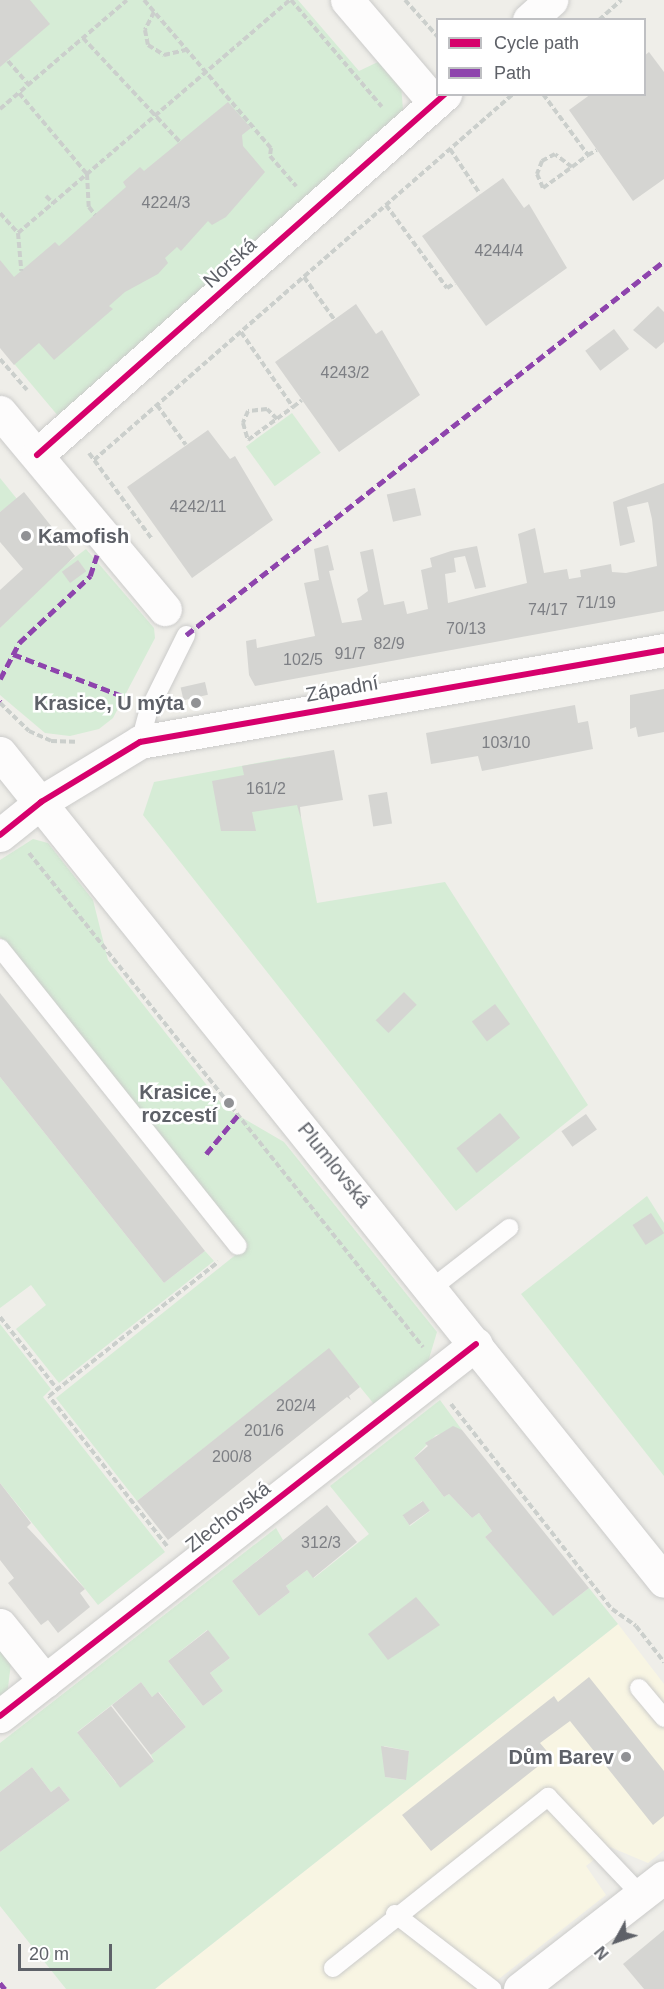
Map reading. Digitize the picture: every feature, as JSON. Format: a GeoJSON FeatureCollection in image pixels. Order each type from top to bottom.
{"type":"FeatureCollection","features":[{"type":"Feature","properties":{"kind":"street"},"geometry":{"type":"LineString","coordinates":[[347,0],[436,95]]}},
{"type":"Feature","properties":{"kind":"street"},"geometry":{"type":"LineString","coordinates":[[531,18],[551,0]]}},
{"type":"Feature","properties":{"kind":"street","name":"Norská"},"geometry":{"type":"LineString","coordinates":[[37,454],[440,99]]}},
{"type":"Feature","properties":{"kind":"street"},"geometry":{"type":"LineString","coordinates":[[0,412],[165,609]]}},
{"type":"Feature","properties":{"kind":"street","name":"Západní"},"geometry":{"type":"LineString","coordinates":[[4,831],[41,802],[140,742],[664,650]]}},
{"type":"Feature","properties":{"kind":"street","name":"Plumlovská"},"geometry":{"type":"LineString","coordinates":[[0,753],[432,1288],[664,1581]]}},
{"type":"Feature","properties":{"kind":"street","name":"Zlechovská"},"geometry":{"type":"LineString","coordinates":[[0,1716],[476,1344]]}},
{"type":"Feature","properties":{"kind":"street"},"geometry":{"type":"LineString","coordinates":[[0,1625],[45,1682]]}},
{"type":"Feature","properties":{"kind":"street"},"geometry":{"type":"LineString","coordinates":[[520,1989],[653,1886]]}},
{"type":"Feature","properties":{"kind":"lane"},"geometry":{"type":"LineString","coordinates":[[140,742],[148,711],[186,635]]}},
{"type":"Feature","properties":{"kind":"lane"},"geometry":{"type":"LineString","coordinates":[[0,948],[238,1246]]}},
{"type":"Feature","properties":{"kind":"lane"},"geometry":{"type":"LineString","coordinates":[[432,1288],[509,1228]]}},
{"type":"Feature","properties":{"kind":"lane"},"geometry":{"type":"LineString","coordinates":[[639,1688],[664,1718]]}},
{"type":"Feature","properties":{"kind":"lane"},"geometry":{"type":"LineString","coordinates":[[333,1968],[395,1914],[548,1797],[653,1886]]}},
{"type":"Feature","properties":{"kind":"lane"},"geometry":{"type":"LineString","coordinates":[[395,1914],[492,1989]]}},
{"type":"Feature","properties":{"kind":"path"},"geometry":{"type":"LineString","coordinates":[[0,110],[127,0]]}},
{"type":"Feature","properties":{"kind":"path"},"geometry":{"type":"LineString","coordinates":[[144,0],[304,195]]}},
{"type":"Feature","properties":{"kind":"path"},"geometry":{"type":"LineString","coordinates":[[18,233],[291,0],[384,110]]}},
{"type":"Feature","properties":{"kind":"path"},"geometry":{"type":"LineString","coordinates":[[405,0],[436,35]]}},
{"type":"Feature","properties":{"kind":"path"},"geometry":{"type":"LineString","coordinates":[[601,18],[621,0]]}},
{"type":"Feature","properties":{"kind":"path"},"geometry":{"type":"LineString","coordinates":[[154,12],[145,30],[148,45],[164,55],[185,50]]}},
{"type":"Feature","properties":{"kind":"path"},"geometry":{"type":"LineString","coordinates":[[83,38],[152,118],[180,142]]}},
{"type":"Feature","properties":{"kind":"path"},"geometry":{"type":"LineString","coordinates":[[8,61],[29,85]]}},
{"type":"Feature","properties":{"kind":"path"},"geometry":{"type":"LineString","coordinates":[[19,93],[55,140],[87,174],[89,207],[95,215]]}},
{"type":"Feature","properties":{"kind":"path"},"geometry":{"type":"LineString","coordinates":[[94,460],[511,96]]}},
{"type":"Feature","properties":{"kind":"path"},"geometry":{"type":"LineString","coordinates":[[544,96],[588,155]]}},
{"type":"Feature","properties":{"kind":"path"},"geometry":{"type":"LineString","coordinates":[[450,149],[480,194]]}},
{"type":"Feature","properties":{"kind":"path"},"geometry":{"type":"LineString","coordinates":[[572,167],[555,154],[542,161],[537,174],[543,188],[597,150]]}},
{"type":"Feature","properties":{"kind":"path"},"geometry":{"type":"LineString","coordinates":[[46,196],[52,203]]}},
{"type":"Feature","properties":{"kind":"path"},"geometry":{"type":"LineString","coordinates":[[386,205],[447,288],[455,283]]}},
{"type":"Feature","properties":{"kind":"path"},"geometry":{"type":"LineString","coordinates":[[0,213],[18,233],[21,271]]}},
{"type":"Feature","properties":{"kind":"path"},"geometry":{"type":"LineString","coordinates":[[304,277],[334,319]]}},
{"type":"Feature","properties":{"kind":"path"},"geometry":{"type":"LineString","coordinates":[[241,332],[293,407]]}},
{"type":"Feature","properties":{"kind":"path"},"geometry":{"type":"LineString","coordinates":[[277,419],[267,409],[248,411],[243,423],[248,440],[277,419],[302,400]]}},
{"type":"Feature","properties":{"kind":"path"},"geometry":{"type":"LineString","coordinates":[[157,405],[186,445]]}},
{"type":"Feature","properties":{"kind":"path"},"geometry":{"type":"LineString","coordinates":[[0,703],[29,731],[51,741],[88,738]]}},
{"type":"Feature","properties":{"kind":"path"},"geometry":{"type":"LineString","coordinates":[[4,831],[428,1353],[442,1393],[612,1609],[636,1626],[664,1662]]}},
{"type":"Feature","properties":{"kind":"path"},"geometry":{"type":"LineString","coordinates":[[186,1570],[49,1396],[238,1246]]}},
{"type":"Feature","properties":{"kind":"path"},"geometry":{"type":"LineString","coordinates":[[0,1317],[57,1389]]}},
{"type":"Feature","properties":{"kind":"shaded area"},"geometry":{"type":"Polygon","coordinates":[[[618,1624],[664,1684],[664,1850],[648,1863],[610,1847],[586,1866],[606,1895],[486,1989],[155,1989],[618,1624]]]}},
{"type":"Feature","properties":{"kind":"green space"},"geometry":{"type":"Polygon","coordinates":[[[0,0],[298,0],[359,71],[382,60],[401,84],[403,110],[59,417],[0,347],[0,0]]]}},
{"type":"Feature","properties":{"kind":"green space"},"geometry":{"type":"Polygon","coordinates":[[[292,413],[321,453],[275,486],[246,447],[292,413]]]}},
{"type":"Feature","properties":{"kind":"green space"},"geometry":{"type":"Polygon","coordinates":[[[0,478],[17,499],[0,512],[0,478]]]}},
{"type":"Feature","properties":{"kind":"green space"},"geometry":{"type":"Polygon","coordinates":[[[86,549],[154,628],[155,638],[113,718],[99,729],[70,736],[45,733],[0,695],[0,628],[36,587],[86,549]]]}},
{"type":"Feature","properties":{"kind":"green space"},"geometry":{"type":"Polygon","coordinates":[[[290,757],[317,903],[445,882],[588,1105],[456,1211],[143,815],[154,782],[290,757]]]}},
{"type":"Feature","properties":{"kind":"green space"},"geometry":{"type":"Polygon","coordinates":[[[33,839],[48,843],[93,900],[108,960],[224,1107],[284,1142],[437,1332],[428,1362],[374,1404],[329,1349],[137,1501],[56,1398],[248,1245],[0,937],[0,860],[33,839]]]}},
{"type":"Feature","properties":{"kind":"green space"},"geometry":{"type":"Polygon","coordinates":[[[0,1077],[164,1283],[205,1251],[214,1261],[59,1383],[16,1329],[46,1305],[31,1285],[0,1308],[0,1077]]]}},
{"type":"Feature","properties":{"kind":"green space"},"geometry":{"type":"Polygon","coordinates":[[[647,1196],[664,1223],[664,1476],[521,1294],[647,1196]]]}},
{"type":"Feature","properties":{"kind":"green space"},"geometry":{"type":"Polygon","coordinates":[[[0,1324],[51,1389],[43,1397],[165,1552],[98,1605],[0,1483],[0,1324]]]}},
{"type":"Feature","properties":{"kind":"green space"},"geometry":{"type":"Polygon","coordinates":[[[440,1400],[462,1430],[436,1435],[414,1458],[444,1497],[449,1494],[472,1518],[479,1513],[492,1531],[485,1537],[554,1615],[589,1588],[618,1624],[155,1989],[66,1989],[0,1906],[0,1852],[70,1800],[59,1786],[51,1792],[32,1767],[0,1792],[0,1743],[276,1528],[283,1540],[232,1581],[259,1616],[290,1592],[286,1586],[307,1570],[314,1578],[369,1534],[330,1486],[440,1400]],[[422,1501],[403,1516],[410,1526],[430,1511],[422,1501]],[[207,1630],[168,1661],[203,1706],[223,1691],[210,1673],[230,1658],[207,1630]],[[141,1682],[77,1732],[116,1783],[154,1761],[151,1755],[186,1727],[159,1692],[152,1697],[141,1682]],[[384,1746],[385,1777],[405,1780],[409,1751],[384,1746]]]}},
{"type":"Feature","properties":{"kind":"green space"},"geometry":{"type":"Polygon","coordinates":[[[0,1639],[12,1654],[7,1696],[0,1701],[0,1639]]]}},
{"type":"Feature","properties":{"kind":"building"},"geometry":{"type":"Polygon","coordinates":[[[0,0],[30,0],[50,24],[0,67],[0,0]]]}},
{"type":"Feature","properties":{"kind":"building"},"geometry":{"type":"Polygon","coordinates":[[[649,52],[664,72],[664,179],[633,201],[569,110],[588,96],[646,96],[646,54],[649,52]]]}},
{"type":"Feature","properties":{"kind":"building"},"geometry":{"type":"Polygon","coordinates":[[[228,102],[251,128],[242,135],[243,146],[265,172],[226,217],[212,225],[208,221],[181,251],[177,247],[165,258],[168,263],[158,274],[125,292],[109,306],[113,309],[54,360],[39,343],[14,365],[0,348],[0,260],[14,277],[55,242],[59,246],[126,187],[123,182],[140,167],[144,171],[228,102]]]}},
{"type":"Feature","properties":{"kind":"building"},"geometry":{"type":"Polygon","coordinates":[[[503,178],[524,208],[529,204],[567,268],[486,326],[422,236],[503,178]]]}},
{"type":"Feature","properties":{"kind":"building"},"geometry":{"type":"Polygon","coordinates":[[[356,304],[376,334],[382,330],[420,395],[339,452],[275,362],[356,304]]]}},
{"type":"Feature","properties":{"kind":"building"},"geometry":{"type":"Polygon","coordinates":[[[658,306],[664,312],[664,342],[656,349],[633,330],[658,306]]]}},
{"type":"Feature","properties":{"kind":"building"},"geometry":{"type":"Polygon","coordinates":[[[614,329],[629,349],[600,371],[585,351],[614,329]]]}},
{"type":"Feature","properties":{"kind":"building"},"geometry":{"type":"Polygon","coordinates":[[[208,430],[230,459],[235,456],[273,520],[192,578],[127,487],[208,430]]]}},
{"type":"Feature","properties":{"kind":"building"},"geometry":{"type":"Polygon","coordinates":[[[664,483],[664,611],[255,686],[249,675],[246,641],[256,639],[257,648],[315,636],[304,583],[319,580],[314,549],[328,545],[334,570],[329,571],[342,623],[362,620],[357,599],[368,591],[360,552],[373,549],[384,605],[404,601],[407,614],[428,609],[421,570],[432,567],[430,558],[451,551],[477,546],[486,587],[475,589],[465,556],[454,558],[456,572],[445,574],[448,603],[527,583],[518,534],[535,528],[544,573],[567,569],[569,579],[581,577],[580,570],[611,564],[612,572],[626,573],[657,566],[652,519],[648,502],[627,507],[635,542],[620,546],[613,502],[664,483]]]}},
{"type":"Feature","properties":{"kind":"building"},"geometry":{"type":"Polygon","coordinates":[[[415,488],[421,515],[393,522],[387,495],[415,488]]]}},
{"type":"Feature","properties":{"kind":"building"},"geometry":{"type":"Polygon","coordinates":[[[24,492],[75,556],[0,628],[0,590],[23,569],[0,542],[0,512],[24,492]]]}},
{"type":"Feature","properties":{"kind":"building"},"geometry":{"type":"Polygon","coordinates":[[[78,560],[86,571],[70,583],[62,572],[78,560]]]}},
{"type":"Feature","properties":{"kind":"building"},"geometry":{"type":"Polygon","coordinates":[[[205,682],[208,695],[184,700],[181,688],[205,682]]]}},
{"type":"Feature","properties":{"kind":"building"},"geometry":{"type":"Polygon","coordinates":[[[664,689],[664,732],[638,737],[636,727],[630,729],[630,695],[664,689]]]}},
{"type":"Feature","properties":{"kind":"building"},"geometry":{"type":"Polygon","coordinates":[[[575,705],[578,723],[588,721],[593,749],[482,771],[478,756],[431,764],[426,733],[575,705]]]}},
{"type":"Feature","properties":{"kind":"building"},"geometry":{"type":"Polygon","coordinates":[[[334,750],[343,800],[300,807],[301,819],[297,805],[252,812],[256,831],[221,831],[212,781],[244,775],[242,766],[334,750]]]}},
{"type":"Feature","properties":{"kind":"building"},"geometry":{"type":"Polygon","coordinates":[[[387,792],[392,824],[373,827],[368,795],[387,792]]]}},
{"type":"Feature","properties":{"kind":"building"},"geometry":{"type":"Polygon","coordinates":[[[404,992],[417,1005],[388,1033],[376,1020],[404,992]]]}},
{"type":"Feature","properties":{"kind":"building"},"geometry":{"type":"Polygon","coordinates":[[[0,993],[205,1251],[164,1283],[0,1077],[0,993]]]}},
{"type":"Feature","properties":{"kind":"building"},"geometry":{"type":"Polygon","coordinates":[[[495,1004],[510,1024],[487,1041],[472,1021],[495,1004]]]}},
{"type":"Feature","properties":{"kind":"building"},"geometry":{"type":"Polygon","coordinates":[[[500,1113],[520,1138],[477,1173],[456,1148],[500,1113]]]}},
{"type":"Feature","properties":{"kind":"building"},"geometry":{"type":"Polygon","coordinates":[[[586,1114],[597,1130],[572,1147],[561,1131],[586,1114]]]}},
{"type":"Feature","properties":{"kind":"building"},"geometry":{"type":"Polygon","coordinates":[[[651,1213],[664,1233],[646,1245],[633,1225],[651,1213]]]}},
{"type":"Feature","properties":{"kind":"building"},"geometry":{"type":"Polygon","coordinates":[[[329,1348],[360,1387],[349,1396],[351,1400],[347,1397],[168,1540],[137,1501],[329,1348]]]}},
{"type":"Feature","properties":{"kind":"building"},"geometry":{"type":"Polygon","coordinates":[[[453,1426],[462,1430],[589,1588],[553,1616],[485,1537],[492,1531],[479,1513],[472,1518],[449,1494],[444,1497],[414,1458],[428,1446],[425,1443],[453,1426]]]}},
{"type":"Feature","properties":{"kind":"building"},"geometry":{"type":"Polygon","coordinates":[[[0,1483],[31,1523],[27,1527],[85,1589],[80,1593],[90,1607],[58,1633],[48,1620],[41,1625],[8,1583],[14,1578],[0,1560],[0,1483]]]}},
{"type":"Feature","properties":{"kind":"building"},"geometry":{"type":"Polygon","coordinates":[[[423,1501],[430,1511],[409,1525],[403,1515],[423,1501]]]}},
{"type":"Feature","properties":{"kind":"building"},"geometry":{"type":"Polygon","coordinates":[[[327,1505],[357,1542],[313,1578],[307,1570],[286,1586],[290,1592],[259,1616],[232,1581],[327,1505]]]}},
{"type":"Feature","properties":{"kind":"building"},"geometry":{"type":"Polygon","coordinates":[[[416,1597],[440,1625],[388,1660],[368,1634],[416,1597]]]}},
{"type":"Feature","properties":{"kind":"building"},"geometry":{"type":"Polygon","coordinates":[[[208,1630],[230,1658],[210,1673],[223,1691],[203,1706],[168,1661],[208,1630]]]}},
{"type":"Feature","properties":{"kind":"building"},"geometry":{"type":"Polygon","coordinates":[[[589,1677],[664,1771],[664,1816],[653,1825],[570,1721],[540,1743],[551,1756],[431,1851],[402,1815],[554,1696],[558,1702],[589,1677]]]}},
{"type":"Feature","properties":{"kind":"building"},"geometry":{"type":"Polygon","coordinates":[[[141,1682],[152,1697],[158,1692],[186,1727],[151,1755],[112,1705],[141,1682]]]}},
{"type":"Feature","properties":{"kind":"building"},"geometry":{"type":"Polygon","coordinates":[[[111,1706],[154,1761],[120,1788],[77,1732],[111,1706]]]}},
{"type":"Feature","properties":{"kind":"building"},"geometry":{"type":"Polygon","coordinates":[[[381,1746],[409,1751],[406,1780],[385,1777],[381,1746]]]}},
{"type":"Feature","properties":{"kind":"building"},"geometry":{"type":"Polygon","coordinates":[[[32,1767],[51,1792],[59,1786],[70,1800],[0,1852],[0,1792],[32,1767]]]}},
{"type":"Feature","properties":{"kind":"building"},"geometry":{"type":"Polygon","coordinates":[[[664,1930],[664,1989],[644,1989],[623,1964],[664,1930]]]}},
{"type":"Feature","properties":{"kind":"marked path"},"geometry":{"type":"LineString","coordinates":[[186,635],[664,261]]}},
{"type":"Feature","properties":{"kind":"marked path"},"geometry":{"type":"LineString","coordinates":[[0,679],[19,643],[90,576],[97,555]]}},
{"type":"Feature","properties":{"kind":"marked path"},"geometry":{"type":"LineString","coordinates":[[13,654],[130,699]]}},
{"type":"Feature","properties":{"kind":"marked path"},"geometry":{"type":"LineString","coordinates":[[206,1154],[238,1115]]}},
{"type":"Feature","properties":{"kind":"marked path"},"geometry":{"type":"LineString","coordinates":[[0,1983],[5,1989]]}},
{"type":"Feature","properties":{"kind":"cycle path"},"geometry":{"type":"LineString","coordinates":[[37,455],[443,96]]}},
{"type":"Feature","properties":{"kind":"cycle path"},"geometry":{"type":"LineString","coordinates":[[0,835],[41,802],[140,742],[664,650]]}},
{"type":"Feature","properties":{"kind":"cycle path"},"geometry":{"type":"LineString","coordinates":[[0,1716],[476,1344]]}},
{"type":"Feature","properties":{"kind":"place","name":"Kamofish"},"geometry":{"type":"Point","coordinates":[26,536]}},
{"type":"Feature","properties":{"kind":"place","name":"Krasice, U mýta"},"geometry":{"type":"Point","coordinates":[196,703]}},
{"type":"Feature","properties":{"kind":"place","name":"Krasice, rozcestí"},"geometry":{"type":"Point","coordinates":[229,1103]}},
{"type":"Feature","properties":{"kind":"place","name":"Dům Barev"},"geometry":{"type":"Point","coordinates":[626,1757]}}]}
